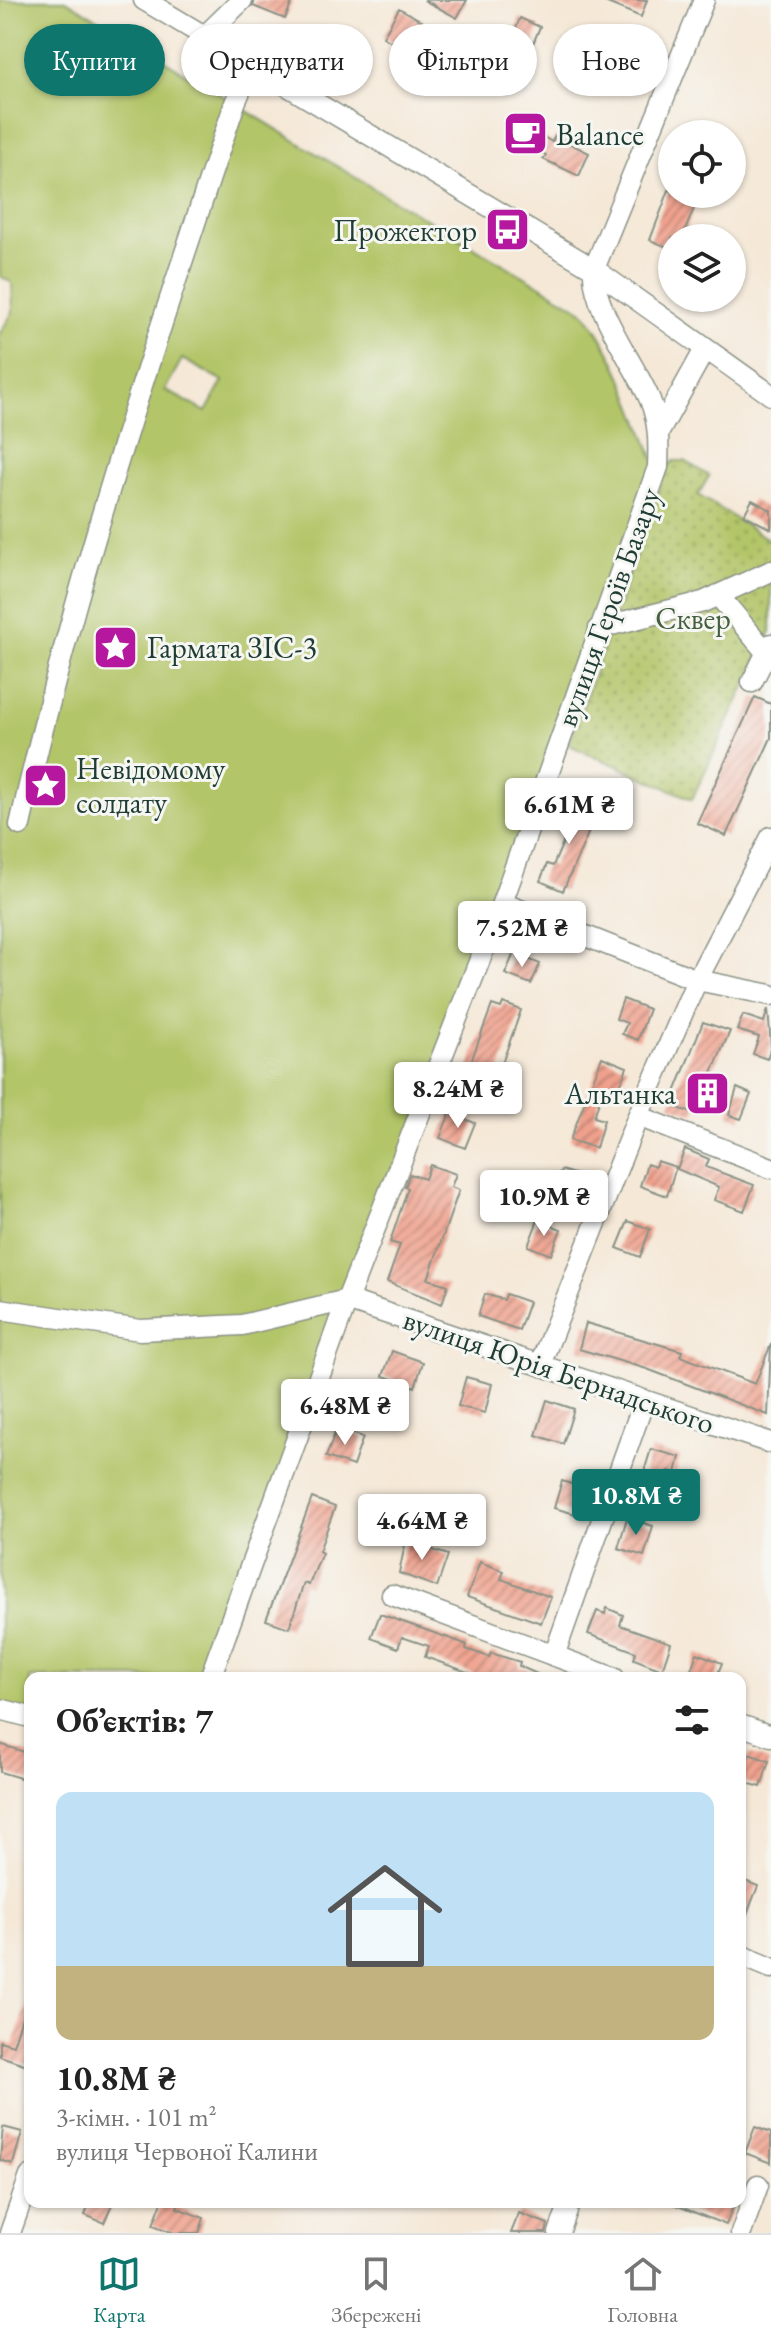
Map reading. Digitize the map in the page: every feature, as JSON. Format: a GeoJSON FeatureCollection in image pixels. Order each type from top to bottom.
{"type":"FeatureCollection","features":[{"type":"Feature","properties":{"kind":"street"},"geometry":{"type":"LineString","coordinates":[[144,0],[183,24]]}},
{"type":"Feature","properties":{"kind":"street"},"geometry":{"type":"LineString","coordinates":[[217,24],[242,0]]}},
{"type":"Feature","properties":{"kind":"street"},"geometry":{"type":"LineString","coordinates":[[659,432],[650,401],[596,292],[594,269],[704,0]]}},
{"type":"Feature","properties":{"kind":"street"},"geometry":{"type":"LineString","coordinates":[[20,825],[63,643],[150,360],[238,96]]}},
{"type":"Feature","properties":{"kind":"street"},"geometry":{"type":"LineString","coordinates":[[302,96],[594,269],[771,395]]}},
{"type":"Feature","properties":{"kind":"street"},"geometry":{"type":"LineString","coordinates":[[659,432],[705,349]]}},
{"type":"Feature","properties":{"kind":"street","name":"вулиця Героїв Базару"},"geometry":{"type":"LineString","coordinates":[[212,1672],[347,1300],[502,903],[658,467],[659,432]]}},
{"type":"Feature","properties":{"kind":"street"},"geometry":{"type":"LineString","coordinates":[[599,628],[718,595],[771,571]]}},
{"type":"Feature","properties":{"kind":"street"},"geometry":{"type":"LineString","coordinates":[[718,595],[769,648],[752,682]]}},
{"type":"Feature","properties":{"kind":"street"},"geometry":{"type":"LineString","coordinates":[[540,1365],[638,1116],[697,980],[771,837]]}},
{"type":"Feature","properties":{"kind":"street"},"geometry":{"type":"LineString","coordinates":[[502,903],[697,980],[771,995]]}},
{"type":"Feature","properties":{"kind":"street"},"geometry":{"type":"LineString","coordinates":[[638,1116],[771,1168]]}},
{"type":"Feature","properties":{"kind":"street"},"geometry":{"type":"LineString","coordinates":[[0,1309],[140,1330],[242,1325],[347,1300]]}},
{"type":"Feature","properties":{"kind":"street","name":"вулиця Юрія Бернадського"},"geometry":{"type":"LineString","coordinates":[[347,1300],[771,1443]]}},
{"type":"Feature","properties":{"kind":"street"},"geometry":{"type":"LineString","coordinates":[[554,1656],[644,1401]]}},
{"type":"Feature","properties":{"kind":"street"},"geometry":{"type":"LineString","coordinates":[[392,1595],[598,1672]]}},
{"type":"Feature","properties":{"kind":"street"},"geometry":{"type":"LineString","coordinates":[[0,1709],[24,1715]]}},
{"type":"Feature","properties":{"kind":"street"},"geometry":{"type":"LineString","coordinates":[[746,1727],[771,1736]]}},
{"type":"Feature","properties":{"kind":"street"},"geometry":{"type":"LineString","coordinates":[[746,1958],[771,1968]]}},
{"type":"Feature","properties":{"kind":"street"},"geometry":{"type":"LineString","coordinates":[[741,2233],[756,2184]]}},
{"type":"Feature","properties":{"kind":"street"},"geometry":{"type":"LineString","coordinates":[[0,2231],[8,2233],[24,2192]]}},
{"type":"Feature","properties":{"kind":"street"},"geometry":{"type":"LineString","coordinates":[[559,2233],[568,2208]]}},
{"type":"Feature","properties":{"kind":"green space"},"geometry":{"type":"Polygon","coordinates":[[[0,0],[66,0],[105,24],[24,24],[24,96],[165,96],[165,61],[181,71],[181,96],[223,96],[582,310],[616,364],[657,468],[212,1672],[24,1672],[24,1715],[0,1709],[0,333],[13,312],[12,283],[0,276],[0,0]],[[182,359],[165,390],[206,412],[223,381],[182,359]]]}},
{"type":"Feature","properties":{"kind":"green space","name":"Сквер"},"geometry":{"type":"Polygon","coordinates":[[[674,461],[685,461],[709,476],[698,495],[771,541],[771,631],[692,799],[569,745],[667,467],[674,461]]]}},
{"type":"Feature","properties":{"kind":"building"},"geometry":{"type":"Polygon","coordinates":[[[255,0],[293,0],[285,19],[253,6],[255,0]]]}},
{"type":"Feature","properties":{"kind":"building"},"geometry":{"type":"Polygon","coordinates":[[[424,0],[467,0],[457,18],[424,0]]]}},
{"type":"Feature","properties":{"kind":"building"},"geometry":{"type":"Polygon","coordinates":[[[600,0],[647,0],[641,17],[600,0]]]}},
{"type":"Feature","properties":{"kind":"building"},"geometry":{"type":"Polygon","coordinates":[[[399,8],[422,21],[420,24],[390,24],[399,8]]]}},
{"type":"Feature","properties":{"kind":"building"},"geometry":{"type":"Polygon","coordinates":[[[520,18],[533,24],[518,24],[520,18]]]}},
{"type":"Feature","properties":{"kind":"building"},"geometry":{"type":"Polygon","coordinates":[[[389,26],[389,41],[383,37],[389,26]]]}},
{"type":"Feature","properties":{"kind":"building"},"geometry":{"type":"Polygon","coordinates":[[[519,122],[552,142],[555,136],[589,153],[579,176],[543,159],[546,155],[512,134],[519,122]]]}},
{"type":"Feature","properties":{"kind":"building"},"geometry":{"type":"Polygon","coordinates":[[[662,208],[694,208],[688,224],[658,224],[658,243],[650,240],[662,208]]]}},
{"type":"Feature","properties":{"kind":"building"},"geometry":{"type":"Polygon","coordinates":[[[752,500],[771,510],[771,529],[744,515],[752,500]]]}},
{"type":"Feature","properties":{"kind":"building"},"geometry":{"type":"Polygon","coordinates":[[[755,697],[771,704],[771,738],[726,836],[697,823],[755,697]]]}},
{"type":"Feature","properties":{"kind":"building"},"geometry":{"type":"Polygon","coordinates":[[[567,806],[577,810],[579,806],[597,813],[563,891],[540,881],[547,864],[553,866],[567,833],[560,830],[559,824],[567,806]]]}},
{"type":"Feature","properties":{"kind":"building"},"geometry":{"type":"Polygon","coordinates":[[[514,953],[540,964],[531,984],[505,974],[514,953]]]}},
{"type":"Feature","properties":{"kind":"building"},"geometry":{"type":"Polygon","coordinates":[[[623,999],[649,1009],[638,1040],[622,1034],[627,1023],[616,1019],[623,999]]]}},
{"type":"Feature","properties":{"kind":"building"},"geometry":{"type":"Polygon","coordinates":[[[503,1003],[521,1010],[490,1097],[462,1086],[492,1005],[501,1008],[503,1003]]]}},
{"type":"Feature","properties":{"kind":"building"},"geometry":{"type":"Polygon","coordinates":[[[768,1009],[771,1046],[767,1059],[753,1054],[759,1037],[737,1030],[743,1015],[764,1022],[768,1009]]]}},
{"type":"Feature","properties":{"kind":"building"},"geometry":{"type":"Polygon","coordinates":[[[703,1022],[730,1031],[694,1114],[670,1105],[703,1022]]]}},
{"type":"Feature","properties":{"kind":"building"},"geometry":{"type":"Polygon","coordinates":[[[602,1057],[627,1067],[617,1094],[603,1089],[594,1117],[604,1120],[596,1148],[570,1140],[602,1057]]]}},
{"type":"Feature","properties":{"kind":"building"},"geometry":{"type":"Polygon","coordinates":[[[737,1088],[751,1094],[741,1119],[729,1115],[737,1088]]]}},
{"type":"Feature","properties":{"kind":"building"},"geometry":{"type":"Polygon","coordinates":[[[450,1113],[475,1123],[465,1148],[440,1138],[450,1113]]]}},
{"type":"Feature","properties":{"kind":"building"},"geometry":{"type":"Polygon","coordinates":[[[685,1149],[709,1159],[706,1167],[754,1185],[744,1211],[714,1200],[719,1187],[677,1169],[685,1149]]]}},
{"type":"Feature","properties":{"kind":"building"},"geometry":{"type":"Polygon","coordinates":[[[657,1161],[676,1167],[667,1196],[640,1186],[647,1164],[655,1167],[657,1161]]]}},
{"type":"Feature","properties":{"kind":"building"},"geometry":{"type":"Polygon","coordinates":[[[430,1165],[456,1174],[451,1187],[459,1190],[428,1279],[448,1285],[442,1304],[387,1282],[400,1245],[390,1242],[408,1188],[405,1187],[410,1174],[425,1179],[430,1165]]]}},
{"type":"Feature","properties":{"kind":"building"},"geometry":{"type":"Polygon","coordinates":[[[561,1170],[583,1177],[575,1200],[553,1192],[561,1170]]]}},
{"type":"Feature","properties":{"kind":"building"},"geometry":{"type":"Polygon","coordinates":[[[538,1220],[561,1229],[551,1255],[528,1246],[538,1220]]]}},
{"type":"Feature","properties":{"kind":"building"},"geometry":{"type":"Polygon","coordinates":[[[628,1221],[650,1229],[640,1257],[617,1248],[628,1221]]]}},
{"type":"Feature","properties":{"kind":"building"},"geometry":{"type":"Polygon","coordinates":[[[485,1294],[504,1300],[506,1294],[529,1302],[519,1330],[478,1316],[485,1294]]]}},
{"type":"Feature","properties":{"kind":"building"},"geometry":{"type":"Polygon","coordinates":[[[586,1323],[682,1351],[680,1356],[755,1384],[771,1344],[768,1415],[647,1369],[579,1349],[586,1323]]]}},
{"type":"Feature","properties":{"kind":"building"},"geometry":{"type":"Polygon","coordinates":[[[392,1351],[423,1362],[415,1387],[383,1376],[392,1351]]]}},
{"type":"Feature","properties":{"kind":"building"},"geometry":{"type":"Polygon","coordinates":[[[466,1377],[492,1384],[485,1413],[458,1406],[466,1377]]]}},
{"type":"Feature","properties":{"kind":"building"},"geometry":{"type":"Polygon","coordinates":[[[547,1400],[574,1409],[563,1444],[536,1435],[547,1400]]]}},
{"type":"Feature","properties":{"kind":"building"},"geometry":{"type":"Polygon","coordinates":[[[337,1428],[363,1437],[353,1466],[326,1457],[337,1428]]]}},
{"type":"Feature","properties":{"kind":"building"},"geometry":{"type":"Polygon","coordinates":[[[651,1449],[680,1457],[676,1473],[669,1471],[663,1491],[640,1485],[651,1449]]]}},
{"type":"Feature","properties":{"kind":"building"},"geometry":{"type":"Polygon","coordinates":[[[562,1481],[586,1489],[579,1515],[554,1508],[562,1481]]]}},
{"type":"Feature","properties":{"kind":"building"},"geometry":{"type":"Polygon","coordinates":[[[312,1498],[335,1507],[319,1551],[322,1553],[309,1585],[304,1583],[289,1628],[266,1620],[312,1498]]]}},
{"type":"Feature","properties":{"kind":"building"},"geometry":{"type":"Polygon","coordinates":[[[627,1518],[653,1526],[644,1556],[618,1548],[627,1518]]]}},
{"type":"Feature","properties":{"kind":"building"},"geometry":{"type":"Polygon","coordinates":[[[407,1535],[423,1541],[421,1546],[448,1555],[437,1587],[399,1573],[407,1535]]]}},
{"type":"Feature","properties":{"kind":"building"},"geometry":{"type":"Polygon","coordinates":[[[480,1562],[504,1571],[501,1579],[551,1597],[541,1623],[467,1597],[480,1562]]]}},
{"type":"Feature","properties":{"kind":"building"},"geometry":{"type":"Polygon","coordinates":[[[607,1608],[623,1615],[620,1625],[671,1643],[662,1670],[634,1659],[636,1652],[588,1634],[597,1611],[605,1614],[607,1608]]]}},
{"type":"Feature","properties":{"kind":"building"},"geometry":{"type":"Polygon","coordinates":[[[380,1614],[460,1642],[467,1645],[466,1649],[489,1657],[491,1653],[520,1662],[519,1666],[532,1672],[467,1672],[425,1657],[429,1646],[402,1637],[398,1648],[371,1638],[380,1614]]]}},
{"type":"Feature","properties":{"kind":"building"},"geometry":{"type":"Polygon","coordinates":[[[697,1653],[722,1663],[718,1672],[690,1672],[697,1653]]]}},
{"type":"Feature","properties":{"kind":"building"},"geometry":{"type":"Polygon","coordinates":[[[0,1744],[24,1752],[24,1779],[0,1772],[0,1744]]]}},
{"type":"Feature","properties":{"kind":"building"},"geometry":{"type":"Polygon","coordinates":[[[749,1754],[769,1761],[761,1787],[746,1783],[749,1754]]]}},
{"type":"Feature","properties":{"kind":"building"},"geometry":{"type":"Polygon","coordinates":[[[746,1881],[758,1886],[746,1916],[746,1881]]]}},
{"type":"Feature","properties":{"kind":"building"},"geometry":{"type":"Polygon","coordinates":[[[24,2011],[24,2064],[0,2056],[0,2041],[13,2045],[24,2011]]]}},
{"type":"Feature","properties":{"kind":"building"},"geometry":{"type":"Polygon","coordinates":[[[3,2127],[22,2132],[13,2164],[0,2160],[3,2127]]]}},
{"type":"Feature","properties":{"kind":"building"},"geometry":{"type":"Polygon","coordinates":[[[755,2127],[771,2133],[771,2163],[746,2153],[755,2127]]]}},
{"type":"Feature","properties":{"kind":"building"},"geometry":{"type":"Polygon","coordinates":[[[88,2208],[110,2208],[104,2223],[85,2215],[88,2208]]]}},
{"type":"Feature","properties":{"kind":"building"},"geometry":{"type":"Polygon","coordinates":[[[160,2208],[177,2208],[204,2218],[199,2233],[174,2233],[153,2225],[160,2208]]]}},
{"type":"Feature","properties":{"kind":"building"},"geometry":{"type":"Polygon","coordinates":[[[683,2208],[733,2208],[726,2225],[683,2208]]]}},
{"type":"Feature","properties":{"kind":"building"},"geometry":{"type":"Polygon","coordinates":[[[519,2213],[548,2224],[546,2233],[511,2233],[519,2213]]]}},
{"type":"Feature","properties":{"kind":"place","name":"Balance"},"geometry":{"type":"Point","coordinates":[525,134]}},
{"type":"Feature","properties":{"kind":"place","name":"Прожектор"},"geometry":{"type":"Point","coordinates":[508,230]}},
{"type":"Feature","properties":{"kind":"place","name":"Гармата ЗІС-3"},"geometry":{"type":"Point","coordinates":[116,647]}},
{"type":"Feature","properties":{"kind":"place","name":"Невідомому солдату"},"geometry":{"type":"Point","coordinates":[45,785]}},
{"type":"Feature","properties":{"kind":"place","name":"Альтанка"},"geometry":{"type":"Point","coordinates":[707,1093]}}]}
